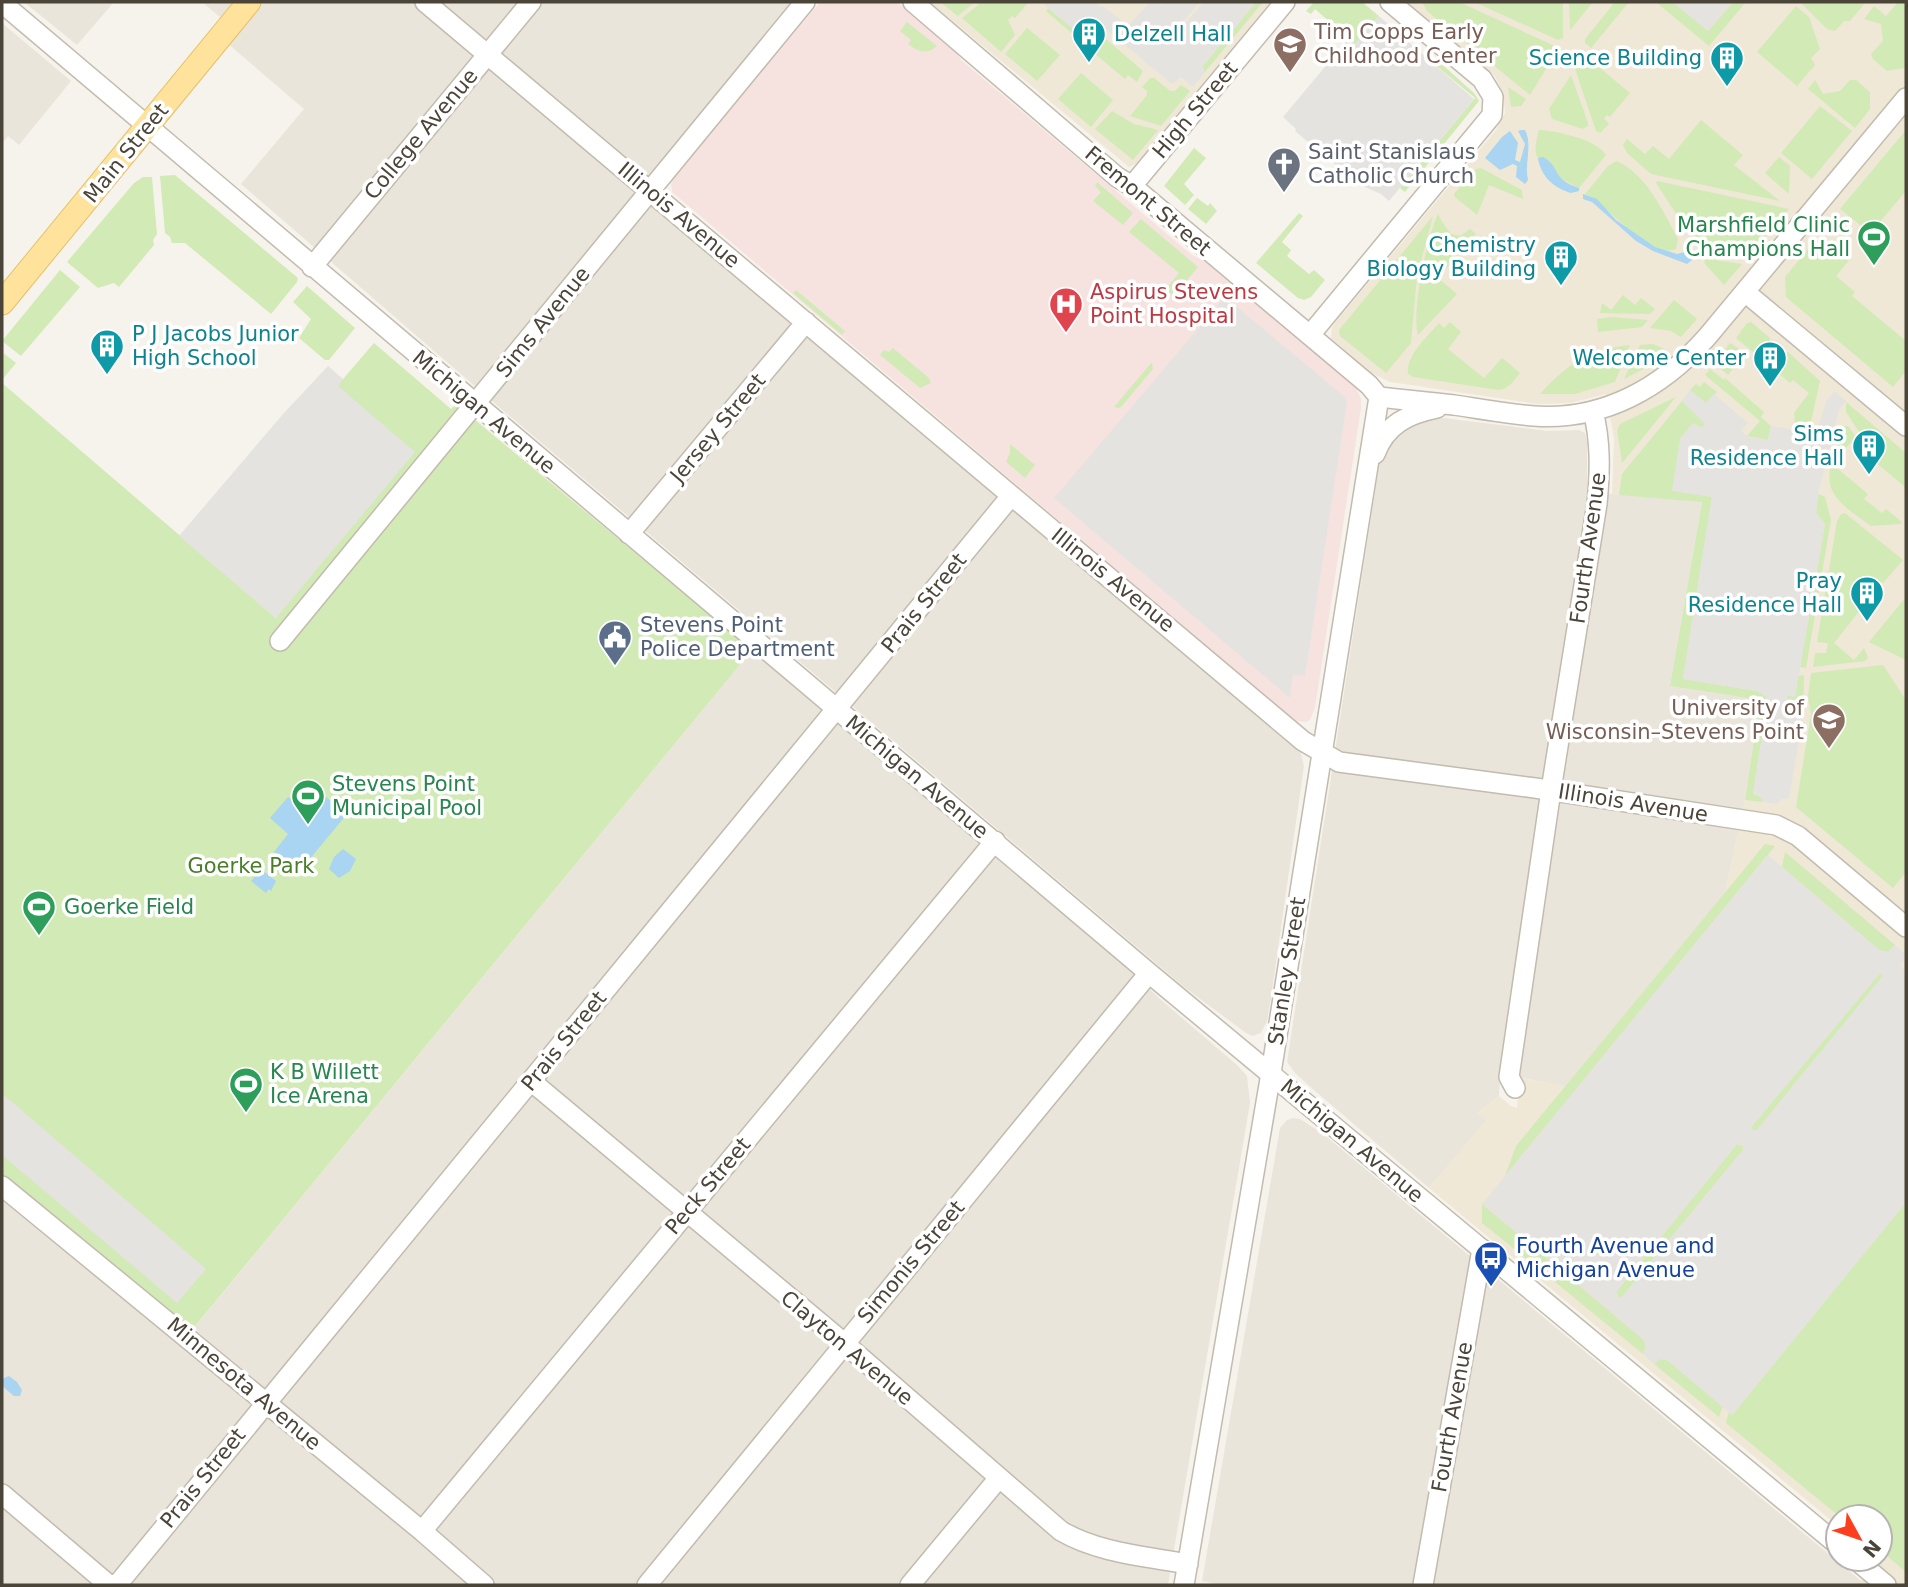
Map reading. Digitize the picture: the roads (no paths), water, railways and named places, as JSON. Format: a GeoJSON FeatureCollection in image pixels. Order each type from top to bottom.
{"type":"FeatureCollection","features":[{"type":"Feature","properties":{"kind":"main road","name":"Main Street"},"geometry":{"type":"LineString","coordinates":[[2,303],[249,2]]}},
{"type":"Feature","properties":{"kind":"street","name":"Illinois Avenue"},"geometry":{"type":"LineString","coordinates":[[425,2],[1011,496],[1203,654],[1303,741],[1339,762],[1551,790],[1766,823],[1786,829],[1906,928]]}},
{"type":"Feature","properties":{"kind":"street","name":"College Avenue"},"geometry":{"type":"LineString","coordinates":[[312,267],[531,2]]}},
{"type":"Feature","properties":{"kind":"street","name":"Sims Avenue"},"geometry":{"type":"LineString","coordinates":[[280,641],[805,2]]}},
{"type":"Feature","properties":{"kind":"street","name":"Fremont Street"},"geometry":{"type":"LineString","coordinates":[[913,2],[1117,177],[1132,186],[1369,385],[1379,397]]}},
{"type":"Feature","properties":{"kind":"street","name":"High Street"},"geometry":{"type":"LineString","coordinates":[[1132,186],[1285,2]]}},
{"type":"Feature","properties":{"kind":"street"},"geometry":{"type":"LineString","coordinates":[[1310,335],[1486,125],[1494,106],[1489,87],[1482,79],[1390,2]]}},
{"type":"Feature","properties":{"kind":"street","name":"Michigan Avenue"},"geometry":{"type":"LineString","coordinates":[[2,3],[1149,973],[1824,1533]]}},
{"type":"Feature","properties":{"kind":"street"},"geometry":{"type":"LineString","coordinates":[[1379,397],[1536,416],[1592,411],[1630,398],[1671,373],[1691,355],[1906,98]]}},
{"type":"Feature","properties":{"kind":"street"},"geometry":{"type":"LineString","coordinates":[[1745,292],[1906,426]]}},
{"type":"Feature","properties":{"kind":"street","name":"Jersey Street"},"geometry":{"type":"LineString","coordinates":[[629,534],[806,322]]}},
{"type":"Feature","properties":{"kind":"street","name":"Stanley Street"},"geometry":{"type":"LineString","coordinates":[[1184,1585],[1271,1073],[1379,397]]}},
{"type":"Feature","properties":{"kind":"street"},"geometry":{"type":"LineString","coordinates":[[1365,482],[1378,446],[1388,430],[1411,415],[1452,405]]}},
{"type":"Feature","properties":{"kind":"street","name":"Fourth Avenue"},"geometry":{"type":"LineString","coordinates":[[1515,1088],[1509,1077],[1597,504],[1600,452],[1592,411]]}},
{"type":"Feature","properties":{"kind":"street","name":"Prais Street"},"geometry":{"type":"LineString","coordinates":[[117,1585],[1011,496]]}},
{"type":"Feature","properties":{"kind":"street","name":"Peck Street"},"geometry":{"type":"LineString","coordinates":[[422,1531],[995,841]]}},
{"type":"Feature","properties":{"kind":"street","name":"Simonis Street"},"geometry":{"type":"LineString","coordinates":[[647,1585],[1149,973]]}},
{"type":"Feature","properties":{"kind":"street","name":"Clayton Avenue"},"geometry":{"type":"LineString","coordinates":[[531,1081],[844,1343],[1061,1531],[1098,1548],[1188,1564]]}},
{"type":"Feature","properties":{"kind":"street","name":"Minnesota Avenue"},"geometry":{"type":"LineString","coordinates":[[3,1189],[422,1531],[484,1585]]}},
{"type":"Feature","properties":{"kind":"street","name":"Fourth Avenue"},"geometry":{"type":"LineString","coordinates":[[1423,1585],[1482,1249]]}},
{"type":"Feature","properties":{"kind":"street"},"geometry":{"type":"LineString","coordinates":[[911,1585],[998,1479]]}},
{"type":"Feature","properties":{"kind":"street"},"geometry":{"type":"LineString","coordinates":[[2,1494],[109,1585]]}},
{"type":"Feature","properties":{"kind":"street"},"geometry":{"type":"LineString","coordinates":[[1872,1573],[1886,1585]]}},
{"type":"Feature","properties":{"kind":"water"},"geometry":{"type":"Polygon","coordinates":[[[1525,130],[1528,142],[1528,180],[1525,184],[1516,177],[1517,166],[1513,164],[1500,170],[1485,158],[1510,131],[1518,143],[1515,160],[1520,162],[1525,144],[1518,131],[1525,130]]]}},
{"type":"Feature","properties":{"kind":"water"},"geometry":{"type":"Polygon","coordinates":[[[1543,157],[1564,181],[1579,188],[1579,191],[1571,193],[1549,181],[1538,158],[1543,157]]]}},
{"type":"Feature","properties":{"kind":"water"},"geometry":{"type":"Polygon","coordinates":[[[1583,194],[1597,199],[1616,220],[1655,247],[1677,254],[1688,251],[1692,260],[1687,264],[1653,251],[1636,241],[1592,202],[1583,199],[1583,194]]]}},
{"type":"Feature","properties":{"kind":"water","name":"Stevens Point Municipal Pool"},"geometry":{"type":"Polygon","coordinates":[[[321,793],[347,814],[299,872],[274,852],[288,834],[270,818],[288,797],[306,812],[321,793]]]}},
{"type":"Feature","properties":{"kind":"water"},"geometry":{"type":"Polygon","coordinates":[[[343,849],[356,859],[350,871],[339,878],[329,869],[334,857],[343,849]]]}},
{"type":"Feature","properties":{"kind":"water"},"geometry":{"type":"Polygon","coordinates":[[[261,869],[276,881],[271,891],[269,889],[266,893],[251,881],[261,869]]]}},
{"type":"Feature","properties":{"kind":"water"},"geometry":{"type":"Polygon","coordinates":[[[9,1376],[22,1390],[20,1396],[14,1396],[2,1386],[2,1379],[9,1376]]]}},
{"type":"Feature","properties":{"kind":"place","name":"Delzell Hall"},"geometry":{"type":"Point","coordinates":[1089,64]}},
{"type":"Feature","properties":{"kind":"place","name":"Tim Copps Early Childhood Center"},"geometry":{"type":"Point","coordinates":[1290,74]}},
{"type":"Feature","properties":{"kind":"place","name":"Science Building"},"geometry":{"type":"Point","coordinates":[1727,88]}},
{"type":"Feature","properties":{"kind":"place","name":"Saint Stanislaus Catholic Church"},"geometry":{"type":"Point","coordinates":[1284,194]}},
{"type":"Feature","properties":{"kind":"place","name":"Marshfield Clinic Champions Hall"},"geometry":{"type":"Point","coordinates":[1874,267]}},
{"type":"Feature","properties":{"kind":"place","name":"Chemistry Biology Building"},"geometry":{"type":"Point","coordinates":[1561,287]}},
{"type":"Feature","properties":{"kind":"place","name":"Aspirus Stevens Point Hospital"},"geometry":{"type":"Point","coordinates":[1066,334]}},
{"type":"Feature","properties":{"kind":"place","name":"P J Jacobs Junior High School"},"geometry":{"type":"Point","coordinates":[107,376]}},
{"type":"Feature","properties":{"kind":"place","name":"Welcome Center"},"geometry":{"type":"Point","coordinates":[1770,388]}},
{"type":"Feature","properties":{"kind":"place","name":"Sims Residence Hall"},"geometry":{"type":"Point","coordinates":[1869,476]}},
{"type":"Feature","properties":{"kind":"place","name":"Pray Residence Hall"},"geometry":{"type":"Point","coordinates":[1867,623]}},
{"type":"Feature","properties":{"kind":"place","name":"Stevens Point Police Department"},"geometry":{"type":"Point","coordinates":[615,667]}},
{"type":"Feature","properties":{"kind":"place","name":"University of Wisconsin–Stevens Point"},"geometry":{"type":"Point","coordinates":[1829,750]}},
{"type":"Feature","properties":{"kind":"place","name":"Stevens Point Municipal Pool"},"geometry":{"type":"Point","coordinates":[308,826]}},
{"type":"Feature","properties":{"kind":"place","name":"Goerke Field"},"geometry":{"type":"Point","coordinates":[39,937]}},
{"type":"Feature","properties":{"kind":"place","name":"K B Willett Ice Arena"},"geometry":{"type":"Point","coordinates":[246,1114]}},
{"type":"Feature","properties":{"kind":"place","name":"Fourth Avenue and Michigan Avenue"},"geometry":{"type":"Point","coordinates":[1491,1288]}},
{"type":"Feature","properties":{"kind":"park label","name":"Goerke Park"},"geometry":{"type":"Point","coordinates":[251,866]}}]}
